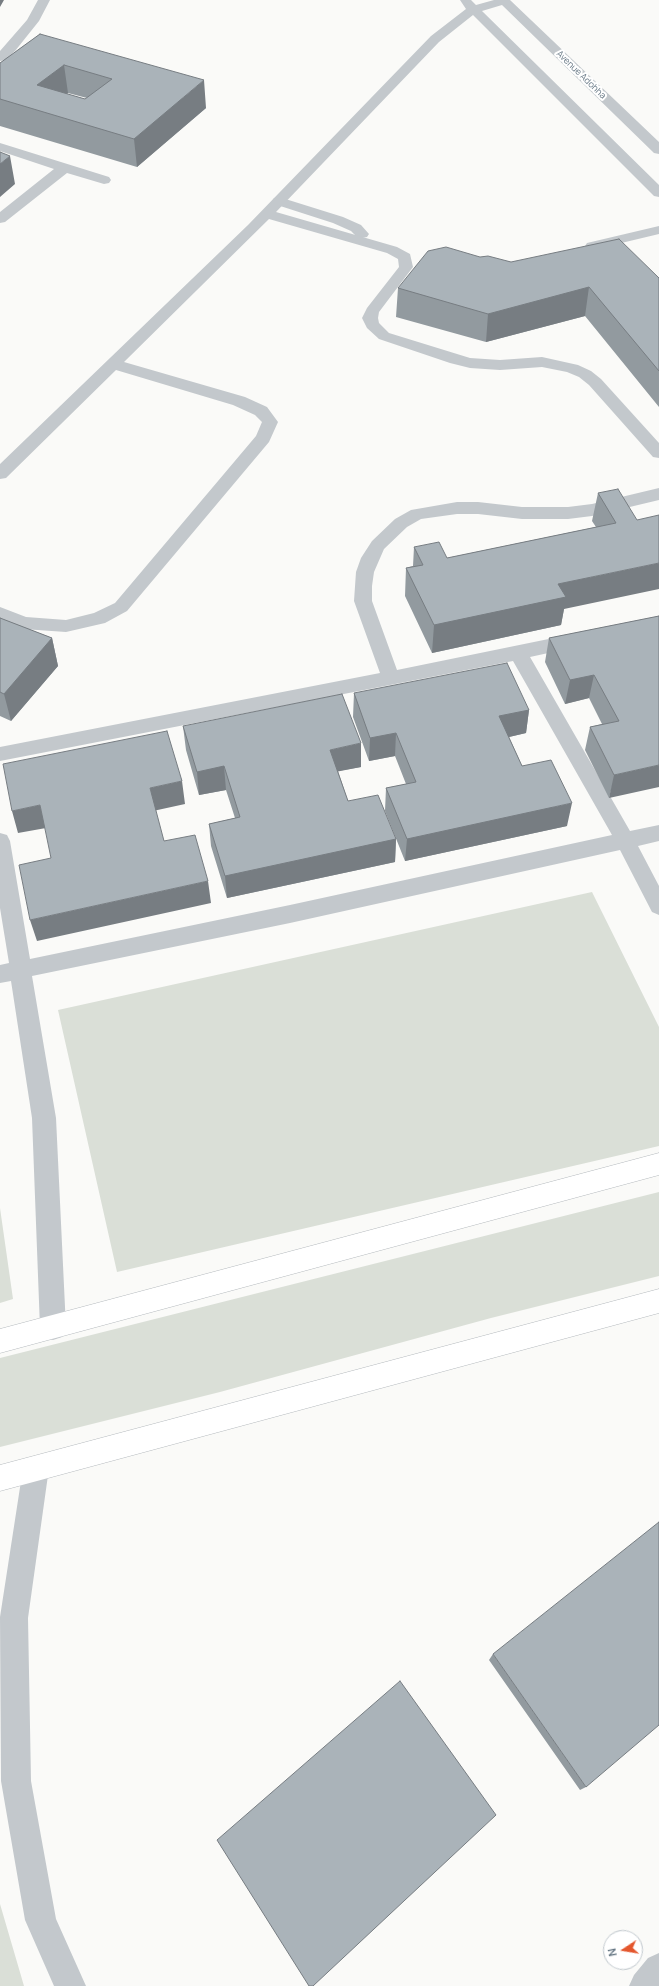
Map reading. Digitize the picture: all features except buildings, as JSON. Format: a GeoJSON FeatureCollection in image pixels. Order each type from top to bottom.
{"type":"FeatureCollection","features":[{"type":"Feature","properties":{"kind":"main road"},"geometry":{"type":"LineString","coordinates":[[0,1341],[659,1164]]}},
{"type":"Feature","properties":{"kind":"main road"},"geometry":{"type":"LineString","coordinates":[[0,1478],[507,1344],[659,1301]]}},
{"type":"Feature","properties":{"kind":"street"},"geometry":{"type":"LineString","coordinates":[[0,57],[11,48],[33,21],[44,0]]}},
{"type":"Feature","properties":{"kind":"street"},"geometry":{"type":"LineString","coordinates":[[4,465],[112,364],[266,214],[469,4],[503,1]]}},
{"type":"Feature","properties":{"kind":"street","name":"Avenue Adohha"},"geometry":{"type":"LineString","coordinates":[[503,1],[659,150]]}},
{"type":"Feature","properties":{"kind":"street"},"geometry":{"type":"LineString","coordinates":[[469,4],[659,193]]}},
{"type":"Feature","properties":{"kind":"street"},"geometry":{"type":"LineString","coordinates":[[0,147],[104,180]]}},
{"type":"Feature","properties":{"kind":"street"},"geometry":{"type":"LineString","coordinates":[[0,220],[65,167]]}},
{"type":"Feature","properties":{"kind":"street"},"geometry":{"type":"LineString","coordinates":[[279,201],[347,223],[362,234]]}},
{"type":"Feature","properties":{"kind":"street"},"geometry":{"type":"LineString","coordinates":[[266,214],[392,250],[405,258],[406,267],[372,311],[370,318],[372,325],[384,336],[456,360],[470,363],[500,365],[542,362],[572,368],[585,374],[595,382],[659,453]]}},
{"type":"Feature","properties":{"kind":"street"},"geometry":{"type":"LineString","coordinates":[[580,249],[659,230]]}},
{"type":"Feature","properties":{"kind":"street"},"geometry":{"type":"LineString","coordinates":[[0,613],[23,623],[66,626],[99,618],[120,607],[263,438],[270,422],[261,411],[239,401],[112,364]]}},
{"type":"Feature","properties":{"kind":"street"},"geometry":{"type":"LineString","coordinates":[[391,678],[363,601],[363,586],[365,572],[370,558],[378,545],[401,523],[417,514],[457,508],[478,508],[522,513],[568,513],[592,510],[659,494]]}},
{"type":"Feature","properties":{"kind":"street"},"geometry":{"type":"LineString","coordinates":[[0,754],[518,653],[592,637]]}},
{"type":"Feature","properties":{"kind":"street"},"geometry":{"type":"LineString","coordinates":[[518,653],[626,840],[659,906]]}},
{"type":"Feature","properties":{"kind":"street"},"geometry":{"type":"LineString","coordinates":[[10,972],[282,916],[659,833]]}},
{"type":"Feature","properties":{"kind":"street"},"geometry":{"type":"LineString","coordinates":[[0,841],[10,972],[44,1118],[53,1328]]}},
{"type":"Feature","properties":{"kind":"street"},"geometry":{"type":"LineString","coordinates":[[36,1468],[14,1618],[16,1781],[41,1920],[70,1986]]}},
{"type":"Feature","properties":{"kind":"street"},"geometry":{"type":"LineString","coordinates":[[645,1986],[659,1969]]}},
{"type":"Feature","properties":{"kind":"shaded area"},"geometry":{"type":"Polygon","coordinates":[[[592,892],[659,1027],[659,1146],[117,1272],[58,1010],[592,892]]]}},
{"type":"Feature","properties":{"kind":"shaded area"},"geometry":{"type":"Polygon","coordinates":[[[659,1192],[659,1276],[491,1318],[220,1392],[0,1447],[0,1358],[659,1192]]]}},
{"type":"Feature","properties":{"kind":"shaded area"},"geometry":{"type":"Polygon","coordinates":[[[0,1208],[13,1299],[0,1303],[0,1208]]]}},
{"type":"Feature","properties":{"kind":"shaded area"},"geometry":{"type":"Polygon","coordinates":[[[0,1904],[24,1986],[0,1986],[0,1904]]]}}]}
